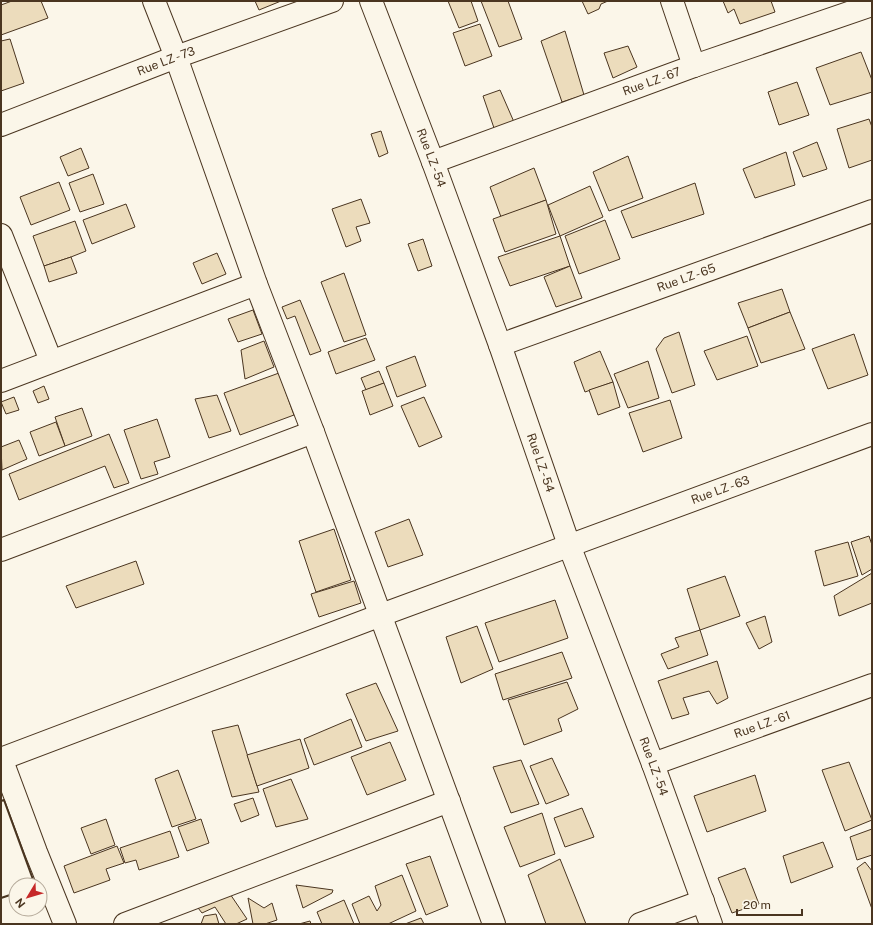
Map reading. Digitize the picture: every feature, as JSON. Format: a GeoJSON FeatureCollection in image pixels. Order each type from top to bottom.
{"type":"FeatureCollection","features":[{"type":"Feature","properties":{"kind":"street"},"geometry":{"type":"LineString","coordinates":[[154,1],[176,58],[256,284],[313,432],[494,924]]}},
{"type":"Feature","properties":{"kind":"street","name":"Rue LZ - 73"},"geometry":{"type":"LineString","coordinates":[[1,125],[176,58],[332,1]]}},
{"type":"Feature","properties":{"kind":"street","name":"Rue LZ - 54"},"geometry":{"type":"LineString","coordinates":[[371,1],[433,162],[500,345],[569,545],[653,764],[711,924]]}},
{"type":"Feature","properties":{"kind":"street"},"geometry":{"type":"LineString","coordinates":[[672,1],[694,66]]}},
{"type":"Feature","properties":{"kind":"street","name":"Rue LZ - 67"},"geometry":{"type":"LineString","coordinates":[[433,162],[694,66],[872,5]]}},
{"type":"Feature","properties":{"kind":"street","name":"Rue LZ - 65"},"geometry":{"type":"LineString","coordinates":[[500,345],[872,211]]}},
{"type":"Feature","properties":{"kind":"street"},"geometry":{"type":"LineString","coordinates":[[1,235],[51,361]]}},
{"type":"Feature","properties":{"kind":"street"},"geometry":{"type":"LineString","coordinates":[[1,381],[256,284]]}},
{"type":"Feature","properties":{"kind":"street"},"geometry":{"type":"LineString","coordinates":[[1,550],[313,432]]}},
{"type":"Feature","properties":{"kind":"street","name":"Rue LZ - 63"},"geometry":{"type":"LineString","coordinates":[[1,759],[381,615],[872,434]]}},
{"type":"Feature","properties":{"kind":"street","name":"Rue LZ - 61"},"geometry":{"type":"LineString","coordinates":[[653,764],[872,685]]}},
{"type":"Feature","properties":{"kind":"street"},"geometry":{"type":"LineString","coordinates":[[1,759],[65,924]]}},
{"type":"Feature","properties":{"kind":"street"},"geometry":{"type":"LineString","coordinates":[[125,924],[449,801]]}},
{"type":"Feature","properties":{"kind":"street"},"geometry":{"type":"LineString","coordinates":[[640,924],[703,901]]}},
{"type":"Feature","properties":{"kind":"building"},"geometry":{"type":"Polygon","coordinates":[[[12,1],[41,1],[48,18],[1,35],[1,5],[12,1]]]}},
{"type":"Feature","properties":{"kind":"building"},"geometry":{"type":"Polygon","coordinates":[[[255,1],[281,1],[259,10],[255,1]]]}},
{"type":"Feature","properties":{"kind":"building"},"geometry":{"type":"Polygon","coordinates":[[[448,1],[471,1],[478,21],[459,28],[448,1]]]}},
{"type":"Feature","properties":{"kind":"building"},"geometry":{"type":"Polygon","coordinates":[[[481,1],[508,1],[522,39],[499,47],[481,1]]]}},
{"type":"Feature","properties":{"kind":"building"},"geometry":{"type":"Polygon","coordinates":[[[582,1],[608,1],[601,4],[599,9],[588,14],[582,1]]]}},
{"type":"Feature","properties":{"kind":"building"},"geometry":{"type":"Polygon","coordinates":[[[723,1],[771,1],[775,12],[740,24],[734,9],[728,13],[723,1]]]}},
{"type":"Feature","properties":{"kind":"building"},"geometry":{"type":"Polygon","coordinates":[[[480,24],[492,56],[465,66],[453,33],[480,24]]]}},
{"type":"Feature","properties":{"kind":"building"},"geometry":{"type":"Polygon","coordinates":[[[565,31],[584,95],[562,102],[541,41],[565,31]]]}},
{"type":"Feature","properties":{"kind":"building"},"geometry":{"type":"Polygon","coordinates":[[[10,39],[24,83],[1,91],[1,41],[10,39]]]}},
{"type":"Feature","properties":{"kind":"building"},"geometry":{"type":"Polygon","coordinates":[[[628,46],[637,67],[613,78],[604,53],[628,46]]]}},
{"type":"Feature","properties":{"kind":"building"},"geometry":{"type":"Polygon","coordinates":[[[861,52],[872,80],[872,92],[830,105],[816,68],[861,52]]]}},
{"type":"Feature","properties":{"kind":"building"},"geometry":{"type":"Polygon","coordinates":[[[797,82],[809,115],[779,125],[768,92],[797,82]]]}},
{"type":"Feature","properties":{"kind":"building"},"geometry":{"type":"Polygon","coordinates":[[[500,90],[514,122],[494,128],[483,96],[500,90]]]}},
{"type":"Feature","properties":{"kind":"building"},"geometry":{"type":"Polygon","coordinates":[[[869,119],[872,127],[872,160],[849,168],[837,129],[869,119]]]}},
{"type":"Feature","properties":{"kind":"building"},"geometry":{"type":"Polygon","coordinates":[[[381,131],[388,153],[379,157],[371,134],[381,131]]]}},
{"type":"Feature","properties":{"kind":"building"},"geometry":{"type":"Polygon","coordinates":[[[817,142],[827,169],[803,177],[793,152],[817,142]]]}},
{"type":"Feature","properties":{"kind":"building"},"geometry":{"type":"Polygon","coordinates":[[[81,148],[89,168],[68,176],[60,157],[81,148]]]}},
{"type":"Feature","properties":{"kind":"building"},"geometry":{"type":"Polygon","coordinates":[[[786,152],[795,185],[755,198],[743,169],[786,152]]]}},
{"type":"Feature","properties":{"kind":"building"},"geometry":{"type":"Polygon","coordinates":[[[628,156],[643,198],[609,211],[593,172],[628,156]]]}},
{"type":"Feature","properties":{"kind":"building"},"geometry":{"type":"Polygon","coordinates":[[[534,168],[546,200],[501,217],[490,187],[534,168]]]}},
{"type":"Feature","properties":{"kind":"building"},"geometry":{"type":"Polygon","coordinates":[[[93,174],[104,204],[80,212],[69,183],[93,174]]]}},
{"type":"Feature","properties":{"kind":"building"},"geometry":{"type":"Polygon","coordinates":[[[59,182],[70,210],[31,225],[20,197],[59,182]]]}},
{"type":"Feature","properties":{"kind":"building"},"geometry":{"type":"Polygon","coordinates":[[[695,183],[704,214],[632,238],[621,211],[695,183]]]}},
{"type":"Feature","properties":{"kind":"building"},"geometry":{"type":"Polygon","coordinates":[[[590,186],[603,217],[560,236],[548,205],[590,186]]]}},
{"type":"Feature","properties":{"kind":"building"},"geometry":{"type":"Polygon","coordinates":[[[361,199],[370,223],[356,227],[361,241],[346,247],[332,209],[361,199]]]}},
{"type":"Feature","properties":{"kind":"building"},"geometry":{"type":"Polygon","coordinates":[[[546,200],[556,234],[505,252],[493,219],[546,200]]]}},
{"type":"Feature","properties":{"kind":"building"},"geometry":{"type":"Polygon","coordinates":[[[126,204],[135,227],[92,244],[83,220],[126,204]]]}},
{"type":"Feature","properties":{"kind":"building"},"geometry":{"type":"Polygon","coordinates":[[[605,220],[620,259],[579,274],[565,236],[605,220]]]}},
{"type":"Feature","properties":{"kind":"building"},"geometry":{"type":"Polygon","coordinates":[[[75,221],[86,251],[44,266],[33,236],[75,221]]]}},
{"type":"Feature","properties":{"kind":"building"},"geometry":{"type":"Polygon","coordinates":[[[560,236],[570,266],[510,286],[498,257],[560,236]]]}},
{"type":"Feature","properties":{"kind":"building"},"geometry":{"type":"Polygon","coordinates":[[[423,239],[432,266],[418,271],[408,244],[423,239]]]}},
{"type":"Feature","properties":{"kind":"building"},"geometry":{"type":"Polygon","coordinates":[[[217,253],[226,274],[202,284],[193,263],[217,253]]]}},
{"type":"Feature","properties":{"kind":"building"},"geometry":{"type":"Polygon","coordinates":[[[71,257],[77,273],[49,282],[44,266],[71,257]]]}},
{"type":"Feature","properties":{"kind":"building"},"geometry":{"type":"Polygon","coordinates":[[[570,266],[582,298],[556,307],[544,277],[570,266]]]}},
{"type":"Feature","properties":{"kind":"building"},"geometry":{"type":"Polygon","coordinates":[[[344,273],[366,335],[344,342],[321,282],[344,273]]]}},
{"type":"Feature","properties":{"kind":"building"},"geometry":{"type":"Polygon","coordinates":[[[782,289],[790,312],[748,328],[738,303],[782,289]]]}},
{"type":"Feature","properties":{"kind":"building"},"geometry":{"type":"Polygon","coordinates":[[[300,300],[321,351],[310,355],[295,316],[287,319],[282,307],[300,300]]]}},
{"type":"Feature","properties":{"kind":"building"},"geometry":{"type":"Polygon","coordinates":[[[253,310],[262,334],[238,342],[228,319],[253,310]]]}},
{"type":"Feature","properties":{"kind":"building"},"geometry":{"type":"Polygon","coordinates":[[[790,312],[805,349],[761,363],[748,328],[790,312]]]}},
{"type":"Feature","properties":{"kind":"building"},"geometry":{"type":"Polygon","coordinates":[[[679,332],[695,385],[672,393],[656,349],[664,338],[679,332]]]}},
{"type":"Feature","properties":{"kind":"building"},"geometry":{"type":"Polygon","coordinates":[[[854,334],[868,375],[828,389],[812,349],[854,334]]]}},
{"type":"Feature","properties":{"kind":"building"},"geometry":{"type":"Polygon","coordinates":[[[747,336],[758,366],[717,380],[704,351],[747,336]]]}},
{"type":"Feature","properties":{"kind":"building"},"geometry":{"type":"Polygon","coordinates":[[[366,338],[375,360],[336,374],[328,352],[366,338]]]}},
{"type":"Feature","properties":{"kind":"building"},"geometry":{"type":"Polygon","coordinates":[[[264,341],[274,367],[245,379],[241,350],[264,341]]]}},
{"type":"Feature","properties":{"kind":"building"},"geometry":{"type":"Polygon","coordinates":[[[600,351],[613,382],[585,392],[574,362],[600,351]]]}},
{"type":"Feature","properties":{"kind":"building"},"geometry":{"type":"Polygon","coordinates":[[[415,356],[426,386],[397,397],[386,367],[415,356]]]}},
{"type":"Feature","properties":{"kind":"building"},"geometry":{"type":"Polygon","coordinates":[[[648,361],[659,398],[628,408],[614,374],[648,361]]]}},
{"type":"Feature","properties":{"kind":"building"},"geometry":{"type":"Polygon","coordinates":[[[379,371],[384,383],[366,390],[361,378],[379,371]]]}},
{"type":"Feature","properties":{"kind":"building"},"geometry":{"type":"Polygon","coordinates":[[[279,373],[294,415],[240,435],[224,393],[279,373]]]}},
{"type":"Feature","properties":{"kind":"building"},"geometry":{"type":"Polygon","coordinates":[[[613,382],[620,407],[598,415],[589,390],[613,382]]]}},
{"type":"Feature","properties":{"kind":"building"},"geometry":{"type":"Polygon","coordinates":[[[384,383],[393,406],[370,415],[362,391],[384,383]]]}},
{"type":"Feature","properties":{"kind":"building"},"geometry":{"type":"Polygon","coordinates":[[[44,386],[49,399],[38,403],[33,391],[44,386]]]}},
{"type":"Feature","properties":{"kind":"building"},"geometry":{"type":"Polygon","coordinates":[[[217,395],[231,431],[209,438],[195,399],[217,395]]]}},
{"type":"Feature","properties":{"kind":"building"},"geometry":{"type":"Polygon","coordinates":[[[14,397],[19,410],[6,414],[1,402],[14,397]]]}},
{"type":"Feature","properties":{"kind":"building"},"geometry":{"type":"Polygon","coordinates":[[[424,397],[442,437],[419,447],[401,406],[424,397]]]}},
{"type":"Feature","properties":{"kind":"building"},"geometry":{"type":"Polygon","coordinates":[[[670,400],[682,438],[643,452],[629,413],[670,400]]]}},
{"type":"Feature","properties":{"kind":"building"},"geometry":{"type":"Polygon","coordinates":[[[82,408],[92,436],[65,446],[55,417],[82,408]]]}},
{"type":"Feature","properties":{"kind":"building"},"geometry":{"type":"Polygon","coordinates":[[[157,419],[170,457],[154,462],[158,474],[141,479],[124,430],[157,419]]]}},
{"type":"Feature","properties":{"kind":"building"},"geometry":{"type":"Polygon","coordinates":[[[56,422],[65,446],[39,456],[30,432],[56,422]]]}},
{"type":"Feature","properties":{"kind":"building"},"geometry":{"type":"Polygon","coordinates":[[[109,434],[129,483],[114,488],[105,466],[19,500],[9,474],[109,434]]]}},
{"type":"Feature","properties":{"kind":"building"},"geometry":{"type":"Polygon","coordinates":[[[19,440],[27,459],[2,470],[1,447],[19,440]]]}},
{"type":"Feature","properties":{"kind":"building"},"geometry":{"type":"Polygon","coordinates":[[[409,519],[423,555],[388,567],[375,532],[409,519]]]}},
{"type":"Feature","properties":{"kind":"building"},"geometry":{"type":"Polygon","coordinates":[[[334,529],[351,580],[316,592],[299,541],[334,529]]]}},
{"type":"Feature","properties":{"kind":"building"},"geometry":{"type":"Polygon","coordinates":[[[869,536],[872,545],[872,569],[862,575],[851,542],[869,536]]]}},
{"type":"Feature","properties":{"kind":"building"},"geometry":{"type":"Polygon","coordinates":[[[848,542],[858,576],[824,586],[815,551],[848,542]]]}},
{"type":"Feature","properties":{"kind":"building"},"geometry":{"type":"Polygon","coordinates":[[[136,561],[144,584],[76,608],[66,586],[136,561]]]}},
{"type":"Feature","properties":{"kind":"building"},"geometry":{"type":"Polygon","coordinates":[[[872,573],[872,603],[839,616],[834,596],[872,573]]]}},
{"type":"Feature","properties":{"kind":"building"},"geometry":{"type":"Polygon","coordinates":[[[725,576],[740,616],[700,630],[687,589],[725,576]]]}},
{"type":"Feature","properties":{"kind":"building"},"geometry":{"type":"Polygon","coordinates":[[[354,581],[361,603],[319,617],[311,594],[354,581]]]}},
{"type":"Feature","properties":{"kind":"building"},"geometry":{"type":"Polygon","coordinates":[[[555,600],[568,638],[499,662],[485,623],[555,600]]]}},
{"type":"Feature","properties":{"kind":"building"},"geometry":{"type":"Polygon","coordinates":[[[765,616],[772,642],[759,649],[746,623],[765,616]]]}},
{"type":"Feature","properties":{"kind":"building"},"geometry":{"type":"Polygon","coordinates":[[[477,626],[493,669],[461,683],[446,637],[477,626]]]}},
{"type":"Feature","properties":{"kind":"building"},"geometry":{"type":"Polygon","coordinates":[[[700,630],[708,655],[668,669],[661,654],[679,647],[675,638],[700,630]]]}},
{"type":"Feature","properties":{"kind":"building"},"geometry":{"type":"Polygon","coordinates":[[[562,652],[572,678],[503,700],[495,674],[562,652]]]}},
{"type":"Feature","properties":{"kind":"building"},"geometry":{"type":"Polygon","coordinates":[[[717,661],[728,698],[717,704],[709,691],[683,698],[689,714],[672,719],[658,681],[717,661]]]}},
{"type":"Feature","properties":{"kind":"building"},"geometry":{"type":"Polygon","coordinates":[[[567,682],[578,709],[558,719],[562,731],[524,745],[508,700],[567,682]]]}},
{"type":"Feature","properties":{"kind":"building"},"geometry":{"type":"Polygon","coordinates":[[[376,683],[398,731],[366,741],[346,694],[376,683]]]}},
{"type":"Feature","properties":{"kind":"building"},"geometry":{"type":"Polygon","coordinates":[[[351,719],[362,747],[314,765],[304,739],[351,719]]]}},
{"type":"Feature","properties":{"kind":"building"},"geometry":{"type":"Polygon","coordinates":[[[238,725],[259,792],[232,797],[212,731],[238,725]]]}},
{"type":"Feature","properties":{"kind":"building"},"geometry":{"type":"Polygon","coordinates":[[[300,739],[309,768],[257,786],[247,755],[300,739]]]}},
{"type":"Feature","properties":{"kind":"building"},"geometry":{"type":"Polygon","coordinates":[[[390,742],[406,780],[367,795],[351,757],[390,742]]]}},
{"type":"Feature","properties":{"kind":"building"},"geometry":{"type":"Polygon","coordinates":[[[552,758],[569,795],[546,804],[530,766],[552,758]]]}},
{"type":"Feature","properties":{"kind":"building"},"geometry":{"type":"Polygon","coordinates":[[[521,760],[539,804],[511,813],[493,767],[521,760]]]}},
{"type":"Feature","properties":{"kind":"building"},"geometry":{"type":"Polygon","coordinates":[[[849,762],[872,820],[845,831],[822,770],[849,762]]]}},
{"type":"Feature","properties":{"kind":"building"},"geometry":{"type":"Polygon","coordinates":[[[178,770],[196,819],[172,827],[155,779],[178,770]]]}},
{"type":"Feature","properties":{"kind":"building"},"geometry":{"type":"Polygon","coordinates":[[[755,775],[766,811],[707,832],[694,796],[755,775]]]}},
{"type":"Feature","properties":{"kind":"building"},"geometry":{"type":"Polygon","coordinates":[[[291,779],[308,819],[276,827],[263,789],[291,779]]]}},
{"type":"Feature","properties":{"kind":"building"},"geometry":{"type":"Polygon","coordinates":[[[253,798],[259,815],[241,822],[234,804],[253,798]]]}},
{"type":"Feature","properties":{"kind":"building"},"geometry":{"type":"Polygon","coordinates":[[[582,808],[594,837],[565,847],[554,818],[582,808]]]}},
{"type":"Feature","properties":{"kind":"building"},"geometry":{"type":"Polygon","coordinates":[[[542,813],[555,854],[520,867],[504,827],[542,813]]]}},
{"type":"Feature","properties":{"kind":"building"},"geometry":{"type":"Polygon","coordinates":[[[106,819],[115,845],[91,854],[81,828],[106,819]]]}},
{"type":"Feature","properties":{"kind":"building"},"geometry":{"type":"Polygon","coordinates":[[[201,819],[209,843],[187,851],[178,827],[201,819]]]}},
{"type":"Feature","properties":{"kind":"building"},"geometry":{"type":"Polygon","coordinates":[[[872,829],[872,855],[857,860],[850,837],[872,829]]]}},
{"type":"Feature","properties":{"kind":"building"},"geometry":{"type":"Polygon","coordinates":[[[170,831],[179,857],[139,870],[136,860],[125,863],[120,848],[170,831]]]}},
{"type":"Feature","properties":{"kind":"building"},"geometry":{"type":"Polygon","coordinates":[[[823,842],[833,867],[791,883],[783,856],[823,842]]]}},
{"type":"Feature","properties":{"kind":"building"},"geometry":{"type":"Polygon","coordinates":[[[117,846],[124,863],[106,869],[110,880],[74,893],[64,866],[117,846]]]}},
{"type":"Feature","properties":{"kind":"building"},"geometry":{"type":"Polygon","coordinates":[[[430,856],[448,906],[426,915],[406,864],[430,856]]]}},
{"type":"Feature","properties":{"kind":"building"},"geometry":{"type":"Polygon","coordinates":[[[560,859],[586,924],[546,924],[528,875],[560,859]]]}},
{"type":"Feature","properties":{"kind":"building"},"geometry":{"type":"Polygon","coordinates":[[[865,862],[872,871],[872,909],[857,868],[865,862]]]}},
{"type":"Feature","properties":{"kind":"building"},"geometry":{"type":"Polygon","coordinates":[[[745,868],[759,904],[732,913],[718,878],[745,868]]]}},
{"type":"Feature","properties":{"kind":"building"},"geometry":{"type":"Polygon","coordinates":[[[402,875],[416,911],[388,924],[360,924],[352,904],[369,896],[377,911],[381,905],[375,886],[402,875]]]}},
{"type":"Feature","properties":{"kind":"building"},"geometry":{"type":"Polygon","coordinates":[[[296,885],[333,890],[332,893],[303,908],[296,885]]]}},
{"type":"Feature","properties":{"kind":"building"},"geometry":{"type":"Polygon","coordinates":[[[226,888],[247,919],[236,924],[226,924],[215,907],[202,913],[191,899],[226,888]]]}},
{"type":"Feature","properties":{"kind":"building"},"geometry":{"type":"Polygon","coordinates":[[[248,898],[264,908],[272,903],[277,920],[265,924],[253,924],[248,898]]]}},
{"type":"Feature","properties":{"kind":"building"},"geometry":{"type":"Polygon","coordinates":[[[344,900],[354,924],[322,924],[317,912],[344,900]]]}},
{"type":"Feature","properties":{"kind":"building"},"geometry":{"type":"Polygon","coordinates":[[[216,914],[219,924],[201,924],[204,916],[216,914]]]}},
{"type":"Feature","properties":{"kind":"building"},"geometry":{"type":"Polygon","coordinates":[[[421,918],[424,924],[405,924],[421,918]]]}},
{"type":"Feature","properties":{"kind":"building"},"geometry":{"type":"Polygon","coordinates":[[[310,921],[311,924],[299,924],[310,921]]]}},
{"type":"Feature","properties":{"kind":"wall"},"geometry":{"type":"LineString","coordinates":[[1,801],[4,800],[32,877]]}},
{"type":"Feature","properties":{"kind":"wall"},"geometry":{"type":"LineString","coordinates":[[1,898],[8,896]]}}]}
